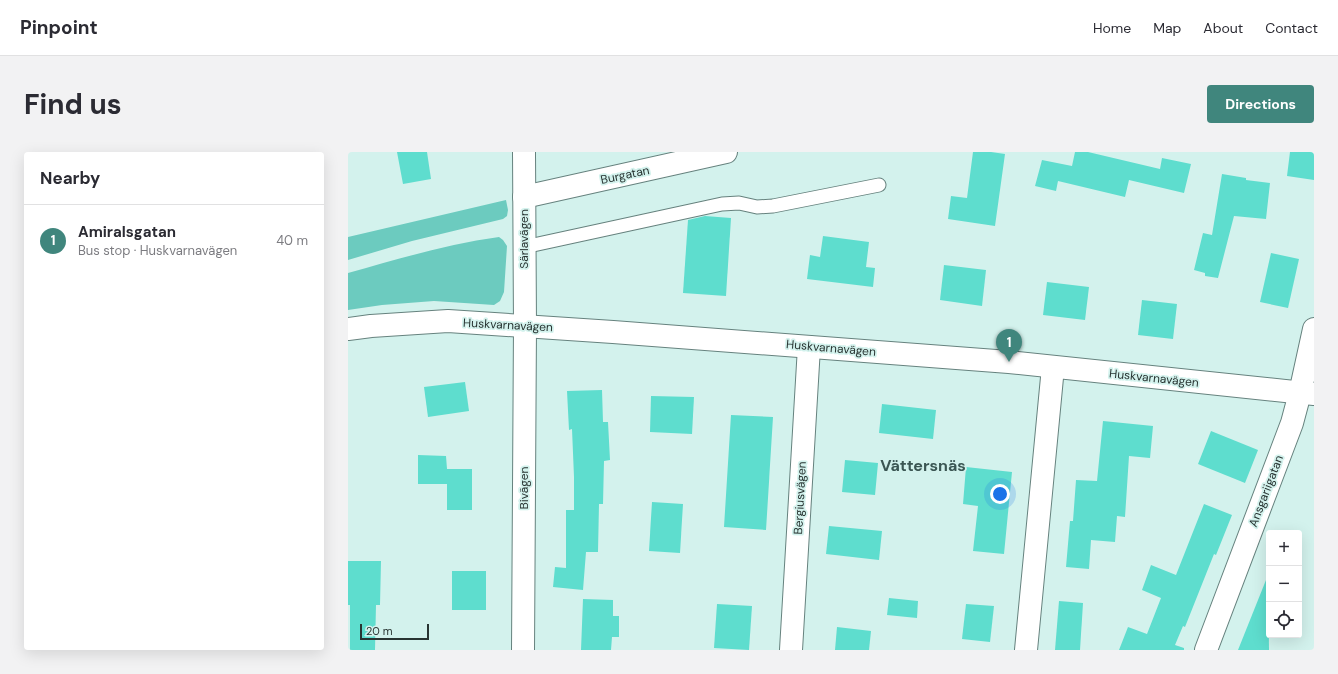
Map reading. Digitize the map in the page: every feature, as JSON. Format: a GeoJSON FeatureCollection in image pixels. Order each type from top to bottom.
{"type":"FeatureCollection","features":[{"type":"Feature","properties":{"kind":"street","name":"Särlavägen"},"geometry":{"type":"LineString","coordinates":[[524,152],[524,326]]}},
{"type":"Feature","properties":{"kind":"street","name":"Burgatan"},"geometry":{"type":"LineString","coordinates":[[524,197],[685,157],[726,152]]}},
{"type":"Feature","properties":{"kind":"street","name":"Huskvarnavägen"},"geometry":{"type":"LineString","coordinates":[[348,329],[371,326],[448,322],[524,326],[1009,362],[1307,394]]}},
{"type":"Feature","properties":{"kind":"street","name":"Bivägen"},"geometry":{"type":"LineString","coordinates":[[523,650],[524,326]]}},
{"type":"Feature","properties":{"kind":"street","name":"Ansgariigatan"},"geometry":{"type":"LineString","coordinates":[[1206,650],[1292,423],[1307,394],[1314,329]]}},
{"type":"Feature","properties":{"kind":"street","name":"Bergiusvägen"},"geometry":{"type":"LineString","coordinates":[[791,650],[809,347]]}},
{"type":"Feature","properties":{"kind":"street"},"geometry":{"type":"LineString","coordinates":[[1026,650],[1053,367]]}},
{"type":"Feature","properties":{"kind":"lane"},"geometry":{"type":"LineString","coordinates":[[524,247],[722,204],[739,202],[756,207],[773,206],[879,185]]}},
{"type":"Feature","properties":{"kind":"green space"},"geometry":{"type":"Polygon","coordinates":[[[506,200],[508,210],[507,216],[503,219],[412,241],[348,260],[348,237],[506,200]]]}},
{"type":"Feature","properties":{"kind":"green space"},"geometry":{"type":"Polygon","coordinates":[[[499,237],[507,246],[504,292],[500,301],[494,305],[434,301],[382,305],[348,310],[348,273],[404,257],[499,237]]]}},
{"type":"Feature","properties":{"kind":"building"},"geometry":{"type":"Polygon","coordinates":[[[397,152],[427,152],[431,179],[403,184],[397,152]]]}},
{"type":"Feature","properties":{"kind":"building"},"geometry":{"type":"Polygon","coordinates":[[[973,152],[1005,154],[995,226],[948,219],[951,196],[967,198],[973,152]]]}},
{"type":"Feature","properties":{"kind":"building"},"geometry":{"type":"Polygon","coordinates":[[[1075,152],[1088,152],[1160,169],[1162,158],[1191,164],[1184,193],[1129,180],[1125,197],[1058,181],[1056,191],[1035,186],[1042,160],[1072,166],[1075,152]]]}},
{"type":"Feature","properties":{"kind":"building"},"geometry":{"type":"Polygon","coordinates":[[[1290,152],[1314,152],[1314,180],[1287,176],[1290,152]]]}},
{"type":"Feature","properties":{"kind":"building"},"geometry":{"type":"Polygon","coordinates":[[[1222,174],[1246,178],[1246,180],[1270,183],[1266,219],[1234,216],[1218,278],[1205,276],[1205,273],[1194,270],[1203,233],[1212,235],[1222,174]]]}},
{"type":"Feature","properties":{"kind":"building"},"geometry":{"type":"Polygon","coordinates":[[[705,216],[731,218],[726,296],[683,293],[688,220],[705,216]]]}},
{"type":"Feature","properties":{"kind":"building"},"geometry":{"type":"Polygon","coordinates":[[[823,236],[869,242],[866,267],[875,268],[873,287],[807,279],[810,255],[820,257],[823,236]]]}},
{"type":"Feature","properties":{"kind":"building"},"geometry":{"type":"Polygon","coordinates":[[[1271,253],[1299,259],[1288,308],[1260,302],[1271,253]]]}},
{"type":"Feature","properties":{"kind":"building"},"geometry":{"type":"Polygon","coordinates":[[[944,265],[986,270],[982,306],[940,300],[944,265]]]}},
{"type":"Feature","properties":{"kind":"building"},"geometry":{"type":"Polygon","coordinates":[[[1047,282],[1089,287],[1085,320],[1043,315],[1047,282]]]}},
{"type":"Feature","properties":{"kind":"building"},"geometry":{"type":"Polygon","coordinates":[[[1142,300],[1177,304],[1173,339],[1138,335],[1142,300]]]}},
{"type":"Feature","properties":{"kind":"building"},"geometry":{"type":"Polygon","coordinates":[[[465,382],[469,411],[428,417],[424,387],[465,382]]]}},
{"type":"Feature","properties":{"kind":"building"},"geometry":{"type":"Polygon","coordinates":[[[602,390],[603,422],[608,422],[610,460],[604,461],[603,504],[599,504],[598,552],[586,552],[583,590],[553,587],[555,567],[566,568],[566,510],[574,510],[572,429],[569,430],[567,391],[602,390]]]}},
{"type":"Feature","properties":{"kind":"building"},"geometry":{"type":"Polygon","coordinates":[[[651,396],[694,397],[692,434],[650,432],[651,396]]]}},
{"type":"Feature","properties":{"kind":"building"},"geometry":{"type":"Polygon","coordinates":[[[882,404],[936,410],[933,439],[879,433],[882,404]]]}},
{"type":"Feature","properties":{"kind":"building"},"geometry":{"type":"Polygon","coordinates":[[[731,415],[773,417],[766,530],[724,527],[731,415]]]}},
{"type":"Feature","properties":{"kind":"building"},"geometry":{"type":"Polygon","coordinates":[[[1103,421],[1153,426],[1150,458],[1129,456],[1125,517],[1117,516],[1115,542],[1091,540],[1089,569],[1066,567],[1070,521],[1073,521],[1076,480],[1097,481],[1103,421]]]}},
{"type":"Feature","properties":{"kind":"building"},"geometry":{"type":"Polygon","coordinates":[[[1211,431],[1258,450],[1245,483],[1198,464],[1211,431]]]}},
{"type":"Feature","properties":{"kind":"building"},"geometry":{"type":"Polygon","coordinates":[[[418,455],[446,456],[447,469],[472,469],[472,510],[447,510],[447,484],[418,484],[418,455]]]}},
{"type":"Feature","properties":{"kind":"building"},"geometry":{"type":"Polygon","coordinates":[[[845,460],[878,463],[875,495],[842,492],[845,460]]]}},
{"type":"Feature","properties":{"kind":"building"},"geometry":{"type":"Polygon","coordinates":[[[966,467],[1012,472],[1004,554],[973,551],[978,506],[963,504],[966,467]]]}},
{"type":"Feature","properties":{"kind":"building"},"geometry":{"type":"Polygon","coordinates":[[[652,502],[683,504],[680,553],[649,551],[652,502]]]}},
{"type":"Feature","properties":{"kind":"building"},"geometry":{"type":"Polygon","coordinates":[[[1204,504],[1232,515],[1216,555],[1214,554],[1185,627],[1183,626],[1175,645],[1184,648],[1184,650],[1119,650],[1128,627],[1147,634],[1161,598],[1142,590],[1151,565],[1176,575],[1204,504]]]}},
{"type":"Feature","properties":{"kind":"building"},"geometry":{"type":"Polygon","coordinates":[[[829,526],[882,531],[879,560],[826,554],[829,526]]]}},
{"type":"Feature","properties":{"kind":"building"},"geometry":{"type":"Polygon","coordinates":[[[348,561],[381,561],[380,605],[376,605],[375,650],[350,650],[348,561]]]}},
{"type":"Feature","properties":{"kind":"building"},"geometry":{"type":"Polygon","coordinates":[[[452,571],[486,571],[486,610],[452,610],[452,571]]]}},
{"type":"Feature","properties":{"kind":"building"},"geometry":{"type":"Polygon","coordinates":[[[1266,580],[1266,638],[1269,638],[1269,650],[1238,650],[1266,580]]]}},
{"type":"Feature","properties":{"kind":"building"},"geometry":{"type":"Polygon","coordinates":[[[889,598],[918,601],[917,618],[887,615],[889,598]]]}},
{"type":"Feature","properties":{"kind":"building"},"geometry":{"type":"Polygon","coordinates":[[[583,599],[613,600],[613,616],[619,616],[619,637],[612,637],[611,650],[581,650],[583,599]]]}},
{"type":"Feature","properties":{"kind":"building"},"geometry":{"type":"Polygon","coordinates":[[[1059,601],[1083,603],[1080,650],[1055,650],[1059,601]]]}},
{"type":"Feature","properties":{"kind":"building"},"geometry":{"type":"Polygon","coordinates":[[[717,604],[752,606],[749,650],[714,648],[717,604]]]}},
{"type":"Feature","properties":{"kind":"building"},"geometry":{"type":"Polygon","coordinates":[[[966,604],[994,606],[990,642],[962,639],[966,604]]]}},
{"type":"Feature","properties":{"kind":"building"},"geometry":{"type":"Polygon","coordinates":[[[837,627],[871,631],[869,650],[835,650],[837,627]]]}},
{"type":"Feature","properties":{"kind":"place","name":"Amiralsgatan"},"geometry":{"type":"Point","coordinates":[1009,362]}},
{"type":"Feature","properties":{"kind":"district","name":"Vättersnäs"},"geometry":{"type":"Point","coordinates":[923,465]}}]}
